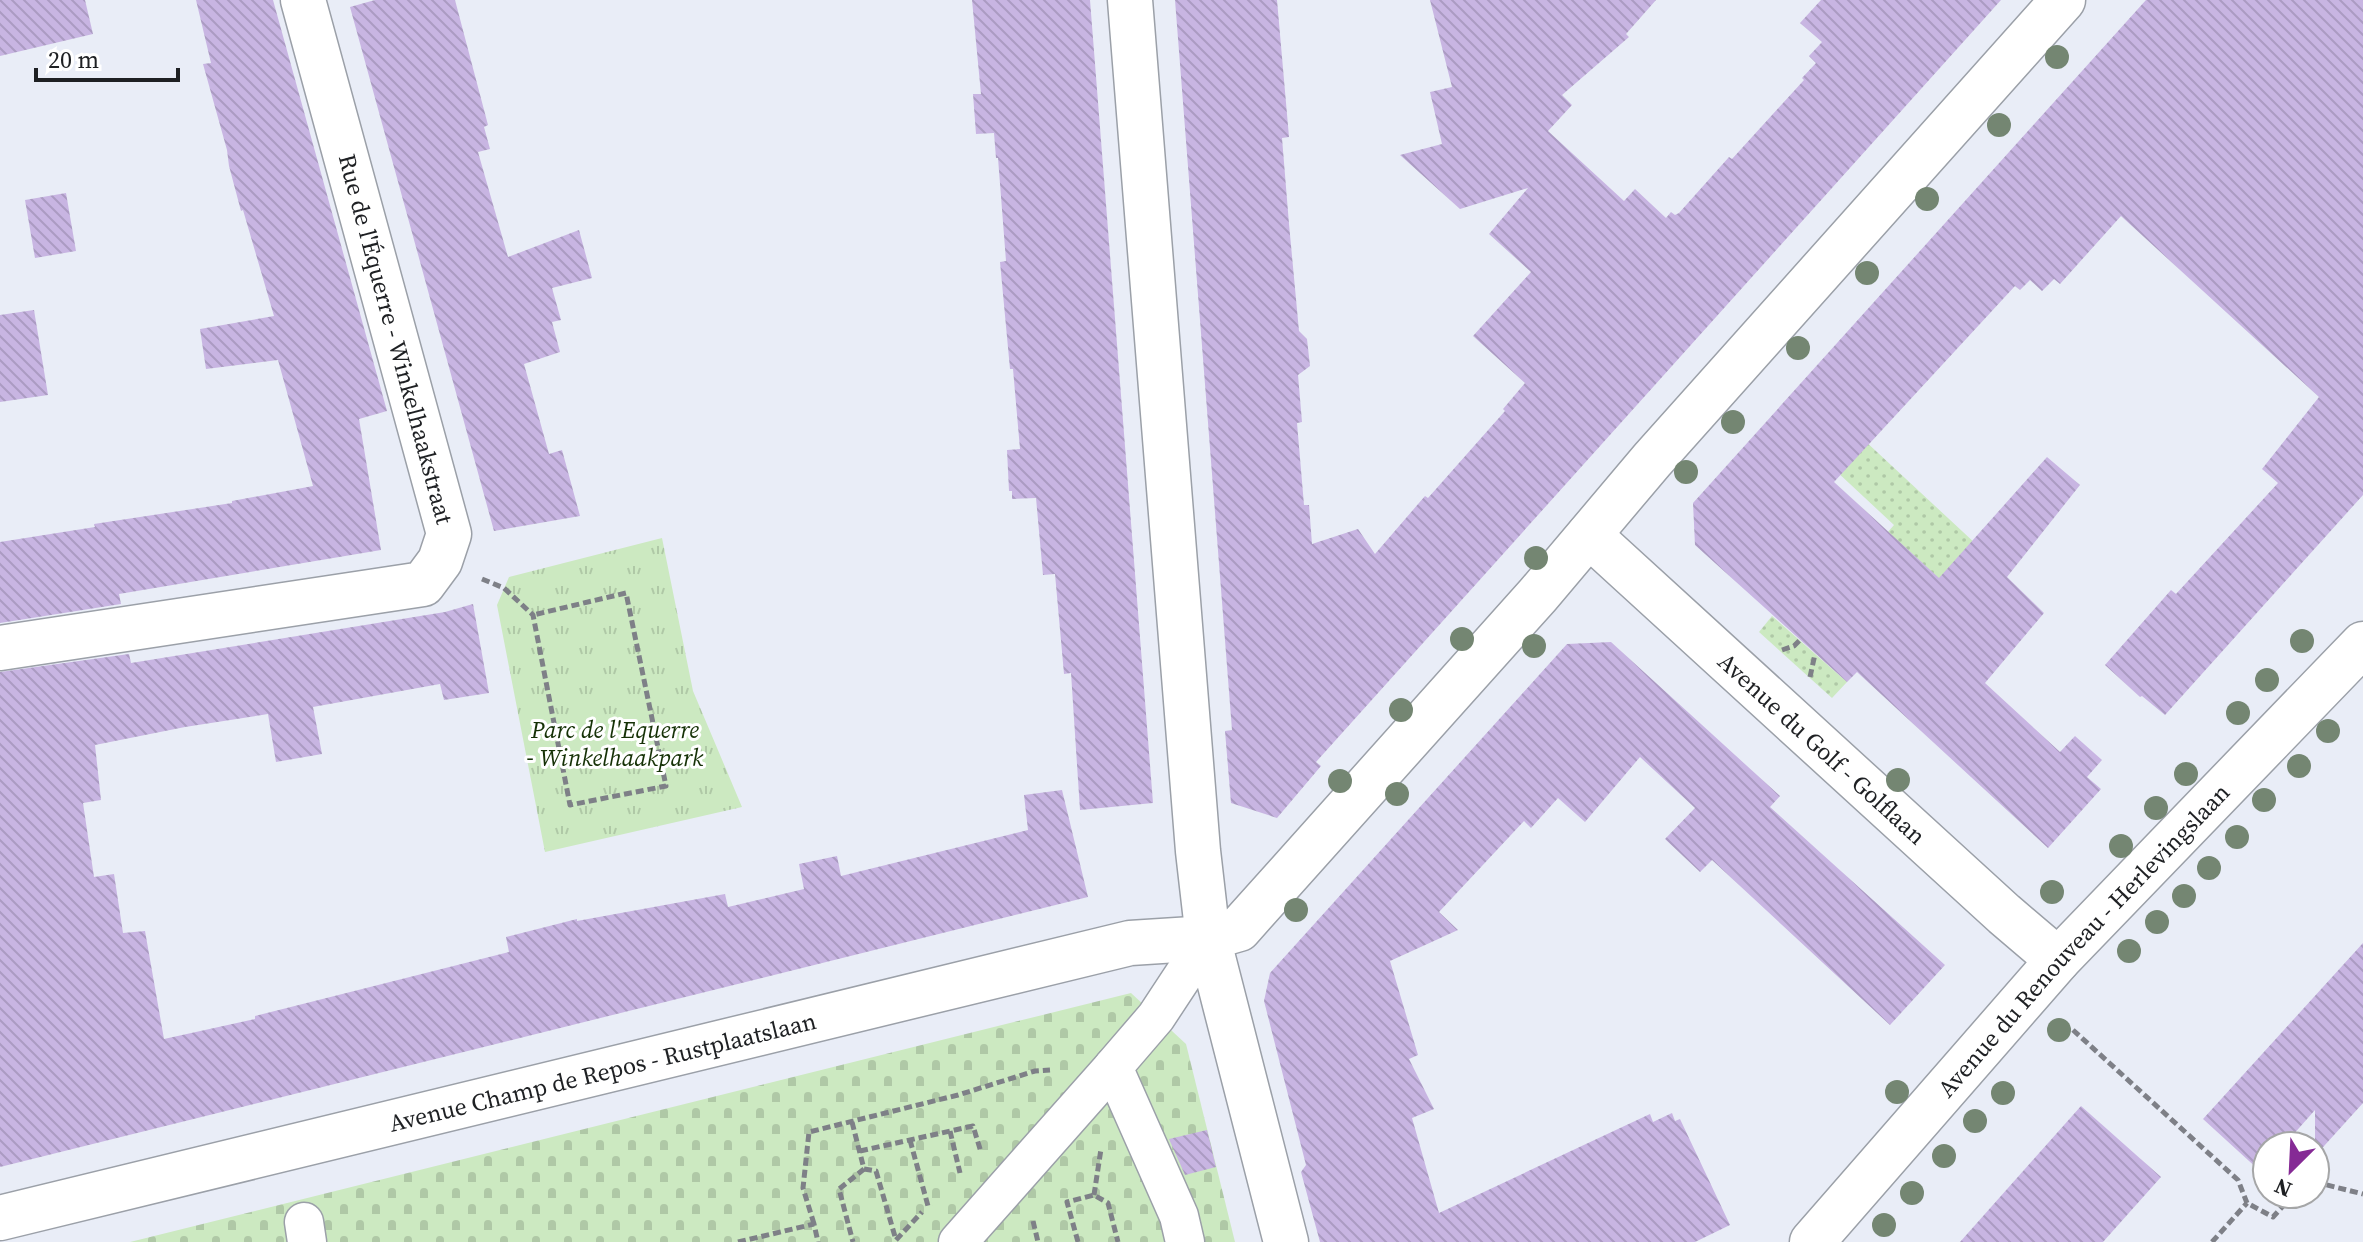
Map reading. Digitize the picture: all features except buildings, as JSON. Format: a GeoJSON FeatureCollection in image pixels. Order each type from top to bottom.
{"type":"FeatureCollection","features":[{"type":"Feature","properties":{"kind":"street","name":"Rue de l'Équerre - Winkelhaakstraat"},"geometry":{"type":"LineString","coordinates":[[0,648],[423,584],[440,561],[449,534],[303,0]]}},
{"type":"Feature","properties":{"kind":"street"},"geometry":{"type":"LineString","coordinates":[[1130,0],[1198,851],[1208,938],[1286,1242]]}},
{"type":"Feature","properties":{"kind":"street","name":"Avenue Champ de Repos - Rustplaatslaan"},"geometry":{"type":"LineString","coordinates":[[0,1218],[1122,945],[1208,938],[1239,929],[2063,0]]}},
{"type":"Feature","properties":{"kind":"street","name":"Avenue du Golf - Golflaan"},"geometry":{"type":"LineString","coordinates":[[1589,535],[2058,960]]}},
{"type":"Feature","properties":{"kind":"street","name":"Avenue du Renouveau - Herlevingslaan"},"geometry":{"type":"LineString","coordinates":[[1812,1242],[2058,960],[2363,644]]}},
{"type":"Feature","properties":{"kind":"street"},"geometry":{"type":"LineString","coordinates":[[958,1242],[1156,1017],[1208,938]]}},
{"type":"Feature","properties":{"kind":"street"},"geometry":{"type":"LineString","coordinates":[[1113,1067],[1179,1216],[1185,1242]]}},
{"type":"Feature","properties":{"kind":"path"},"geometry":{"type":"LineString","coordinates":[[440,561],[504,588],[533,615],[570,805],[666,786],[626,593],[533,615]]}},
{"type":"Feature","properties":{"kind":"path"},"geometry":{"type":"LineString","coordinates":[[2073,1030],[2238,1180],[2247,1203],[2251,1205]]}},
{"type":"Feature","properties":{"kind":"path"},"geometry":{"type":"LineString","coordinates":[[818,1242],[803,1188],[809,1132],[958,1095],[1035,1071],[1113,1067]]}},
{"type":"Feature","properties":{"kind":"path"},"geometry":{"type":"LineString","coordinates":[[852,1122],[864,1169]]}},
{"type":"Feature","properties":{"kind":"path"},"geometry":{"type":"LineString","coordinates":[[860,1151],[973,1126],[985,1165],[1014,1179]]}},
{"type":"Feature","properties":{"kind":"path"},"geometry":{"type":"LineString","coordinates":[[950,1131],[963,1186]]}},
{"type":"Feature","properties":{"kind":"path"},"geometry":{"type":"LineString","coordinates":[[910,1140],[928,1206]]}},
{"type":"Feature","properties":{"kind":"path"},"geometry":{"type":"LineString","coordinates":[[853,1242],[839,1189],[864,1169],[876,1171],[895,1241]]}},
{"type":"Feature","properties":{"kind":"path"},"geometry":{"type":"LineString","coordinates":[[2331,1186],[2363,1194]]}},
{"type":"Feature","properties":{"kind":"path"},"geometry":{"type":"LineString","coordinates":[[1078,1242],[1067,1202],[1094,1195],[1108,1203],[1118,1242]]}},
{"type":"Feature","properties":{"kind":"path"},"geometry":{"type":"LineString","coordinates":[[895,1241],[928,1206],[940,1199]]}},
{"type":"Feature","properties":{"kind":"path"},"geometry":{"type":"LineString","coordinates":[[2212,1242],[2247,1203]]}},
{"type":"Feature","properties":{"kind":"path"},"geometry":{"type":"LineString","coordinates":[[2260,1210],[2273,1217],[2279,1210]]}},
{"type":"Feature","properties":{"kind":"path"},"geometry":{"type":"LineString","coordinates":[[738,1242],[814,1224]]}},
{"type":"Feature","properties":{"kind":"green space"},"geometry":{"type":"Polygon","coordinates":[[[1863,439],[1991,558],[1908,614],[1873,549],[1894,525],[1835,470],[1863,439]]]}},
{"type":"Feature","properties":{"kind":"green space","name":"Parc de l'Equerre - Winkelhaakpark"},"geometry":{"type":"Polygon","coordinates":[[[662,538],[693,691],[742,807],[545,852],[497,605],[509,577],[662,538]]]}},
{"type":"Feature","properties":{"kind":"green space"},"geometry":{"type":"Polygon","coordinates":[[[1772,616],[1847,682],[1832,698],[1759,632],[1772,616]]]}},
{"type":"Feature","properties":{"kind":"green space"},"geometry":{"type":"Polygon","coordinates":[[[1131,993],[1186,1044],[1235,1242],[130,1242],[1131,993]]]}}]}
